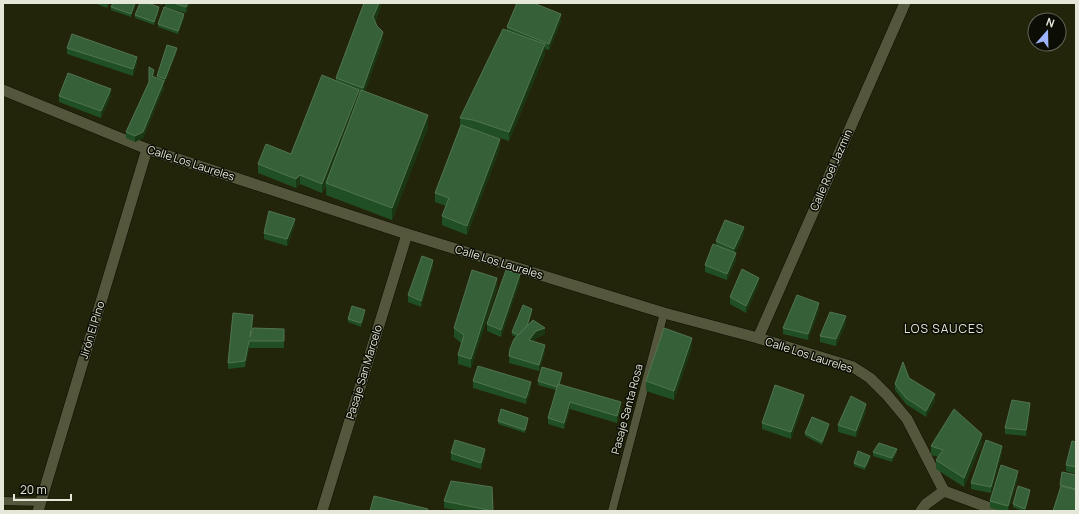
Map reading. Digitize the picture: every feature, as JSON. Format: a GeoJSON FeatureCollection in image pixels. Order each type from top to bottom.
{"type":"FeatureCollection","features":[{"type":"Feature","properties":{"kind":"street","name":"Calle Roel Jazmin"},"geometry":{"type":"LineString","coordinates":[[758,338],[905,3]]}},
{"type":"Feature","properties":{"kind":"street","name":"Calle Los Laureles"},"geometry":{"type":"LineString","coordinates":[[3,90],[146,149],[407,234],[664,313],[758,338],[853,367],[870,378],[887,395],[907,419],[944,491]]}},
{"type":"Feature","properties":{"kind":"street","name":"Jirón El Pino"},"geometry":{"type":"LineString","coordinates":[[39,507],[146,149]]}},
{"type":"Feature","properties":{"kind":"street","name":"Pasaje San Marcelo"},"geometry":{"type":"LineString","coordinates":[[322,511],[407,234]]}},
{"type":"Feature","properties":{"kind":"street"},"geometry":{"type":"LineString","coordinates":[[921,511],[926,504],[944,491],[998,511]]}},
{"type":"Feature","properties":{"kind":"lane","name":"Pasaje Santa Rosa"},"geometry":{"type":"LineString","coordinates":[[612,511],[664,313]]}},
{"type":"Feature","properties":{"kind":"lane"},"geometry":{"type":"LineString","coordinates":[[3,501],[39,507]]}},
{"type":"Feature","properties":{"kind":"building"},"geometry":{"type":"Polygon","coordinates":[[[113,3],[135,3],[131,14],[111,7],[113,3]]]}},
{"type":"Feature","properties":{"kind":"building"},"geometry":{"type":"Polygon","coordinates":[[[140,3],[148,3],[159,7],[154,22],[135,15],[140,3]]]}},
{"type":"Feature","properties":{"kind":"building"},"geometry":{"type":"Polygon","coordinates":[[[173,3],[188,3],[186,7],[173,3]]]}},
{"type":"Feature","properties":{"kind":"building"},"geometry":{"type":"Polygon","coordinates":[[[364,3],[379,3],[373,17],[377,26],[383,32],[363,88],[336,78],[364,3]]]}},
{"type":"Feature","properties":{"kind":"building"},"geometry":{"type":"Polygon","coordinates":[[[517,3],[533,3],[561,14],[549,44],[507,27],[517,3]]]}},
{"type":"Feature","properties":{"kind":"building"},"geometry":{"type":"Polygon","coordinates":[[[164,7],[184,14],[178,31],[158,24],[164,7]]]}},
{"type":"Feature","properties":{"kind":"building"},"geometry":{"type":"Polygon","coordinates":[[[503,29],[545,44],[509,132],[473,120],[460,118],[503,29]]]}},
{"type":"Feature","properties":{"kind":"building"},"geometry":{"type":"Polygon","coordinates":[[[72,34],[137,57],[133,69],[67,48],[72,34]]]}},
{"type":"Feature","properties":{"kind":"building"},"geometry":{"type":"Polygon","coordinates":[[[167,45],[177,48],[165,79],[157,76],[167,45]]]}},
{"type":"Feature","properties":{"kind":"building"},"geometry":{"type":"Polygon","coordinates":[[[149,67],[154,70],[152,76],[164,81],[143,132],[135,136],[126,132],[149,82],[149,67]]]}},
{"type":"Feature","properties":{"kind":"building"},"geometry":{"type":"Polygon","coordinates":[[[68,73],[111,89],[101,111],[59,96],[68,73]]]}},
{"type":"Feature","properties":{"kind":"building"},"geometry":{"type":"Polygon","coordinates":[[[322,75],[359,90],[322,184],[300,175],[296,179],[258,164],[266,144],[291,154],[322,75]]]}},
{"type":"Feature","properties":{"kind":"building"},"geometry":{"type":"Polygon","coordinates":[[[361,90],[428,115],[392,208],[326,183],[361,90]]]}},
{"type":"Feature","properties":{"kind":"building"},"geometry":{"type":"Polygon","coordinates":[[[461,125],[500,139],[467,226],[442,216],[449,198],[435,193],[461,125]]]}},
{"type":"Feature","properties":{"kind":"building"},"geometry":{"type":"Polygon","coordinates":[[[269,211],[295,219],[287,239],[264,233],[269,211]]]}},
{"type":"Feature","properties":{"kind":"building"},"geometry":{"type":"Polygon","coordinates":[[[725,220],[744,227],[734,249],[716,241],[725,220]]]}},
{"type":"Feature","properties":{"kind":"building"},"geometry":{"type":"Polygon","coordinates":[[[713,244],[736,253],[727,274],[705,265],[713,244]]]}},
{"type":"Feature","properties":{"kind":"building"},"geometry":{"type":"Polygon","coordinates":[[[422,256],[433,260],[421,301],[408,295],[422,256]]]}},
{"type":"Feature","properties":{"kind":"building"},"geometry":{"type":"Polygon","coordinates":[[[742,269],[759,278],[746,306],[730,297],[742,269]]]}},
{"type":"Feature","properties":{"kind":"building"},"geometry":{"type":"Polygon","coordinates":[[[472,270],[497,278],[471,359],[458,355],[464,335],[454,328],[472,270]]]}},
{"type":"Feature","properties":{"kind":"building"},"geometry":{"type":"Polygon","coordinates":[[[506,270],[520,274],[501,330],[487,324],[506,270]]]}},
{"type":"Feature","properties":{"kind":"building"},"geometry":{"type":"Polygon","coordinates":[[[797,295],[819,303],[808,334],[783,328],[797,295]]]}},
{"type":"Feature","properties":{"kind":"building"},"geometry":{"type":"Polygon","coordinates":[[[523,305],[532,309],[527,326],[518,335],[512,332],[523,305]]]}},
{"type":"Feature","properties":{"kind":"building"},"geometry":{"type":"Polygon","coordinates":[[[352,306],[365,310],[361,323],[348,319],[352,306]]]}},
{"type":"Feature","properties":{"kind":"building"},"geometry":{"type":"Polygon","coordinates":[[[830,312],[846,316],[836,339],[820,336],[830,312]]]}},
{"type":"Feature","properties":{"kind":"building"},"geometry":{"type":"Polygon","coordinates":[[[233,313],[253,315],[250,337],[253,328],[284,329],[284,341],[249,341],[245,361],[228,363],[233,313]]]}},
{"type":"Feature","properties":{"kind":"building"},"geometry":{"type":"Polygon","coordinates":[[[533,320],[545,328],[536,331],[529,340],[545,345],[539,365],[509,356],[514,339],[533,320]]]}},
{"type":"Feature","properties":{"kind":"building"},"geometry":{"type":"Polygon","coordinates":[[[664,328],[692,338],[674,391],[646,381],[664,328]]]}},
{"type":"Feature","properties":{"kind":"building"},"geometry":{"type":"Polygon","coordinates":[[[903,362],[909,378],[935,394],[926,411],[906,398],[895,384],[903,362]]]}},
{"type":"Feature","properties":{"kind":"building"},"geometry":{"type":"Polygon","coordinates":[[[478,366],[531,382],[526,398],[473,381],[478,366]]]}},
{"type":"Feature","properties":{"kind":"building"},"geometry":{"type":"Polygon","coordinates":[[[542,367],[562,373],[557,387],[538,381],[542,367]]]}},
{"type":"Feature","properties":{"kind":"building"},"geometry":{"type":"Polygon","coordinates":[[[558,384],[621,402],[617,416],[570,402],[564,423],[548,418],[558,384]]]}},
{"type":"Feature","properties":{"kind":"building"},"geometry":{"type":"Polygon","coordinates":[[[775,385],[804,395],[791,432],[762,423],[775,385]]]}},
{"type":"Feature","properties":{"kind":"building"},"geometry":{"type":"Polygon","coordinates":[[[851,396],[866,404],[856,431],[838,425],[851,396]]]}},
{"type":"Feature","properties":{"kind":"building"},"geometry":{"type":"Polygon","coordinates":[[[1012,400],[1030,403],[1026,430],[1005,428],[1012,400]]]}},
{"type":"Feature","properties":{"kind":"building"},"geometry":{"type":"Polygon","coordinates":[[[501,409],[528,418],[525,430],[498,421],[501,409]]]}},
{"type":"Feature","properties":{"kind":"building"},"geometry":{"type":"Polygon","coordinates":[[[954,409],[982,434],[964,478],[936,460],[943,450],[931,446],[954,409]]]}},
{"type":"Feature","properties":{"kind":"building"},"geometry":{"type":"Polygon","coordinates":[[[812,417],[829,424],[822,442],[805,433],[812,417]]]}},
{"type":"Feature","properties":{"kind":"building"},"geometry":{"type":"Polygon","coordinates":[[[455,440],[485,449],[481,463],[451,453],[455,440]]]}},
{"type":"Feature","properties":{"kind":"building"},"geometry":{"type":"Polygon","coordinates":[[[986,440],[1002,446],[991,487],[971,483],[986,440]]]}},
{"type":"Feature","properties":{"kind":"building"},"geometry":{"type":"Polygon","coordinates":[[[1072,441],[1076,442],[1076,467],[1066,465],[1072,441]]]}},
{"type":"Feature","properties":{"kind":"building"},"geometry":{"type":"Polygon","coordinates":[[[879,443],[897,449],[892,458],[873,452],[879,443]]]}},
{"type":"Feature","properties":{"kind":"building"},"geometry":{"type":"Polygon","coordinates":[[[858,451],[870,456],[865,467],[854,463],[858,451]]]}},
{"type":"Feature","properties":{"kind":"building"},"geometry":{"type":"Polygon","coordinates":[[[1001,465],[1018,471],[1008,506],[990,501],[1001,465]]]}},
{"type":"Feature","properties":{"kind":"building"},"geometry":{"type":"Polygon","coordinates":[[[1062,472],[1076,475],[1076,489],[1060,485],[1062,472]]]}},
{"type":"Feature","properties":{"kind":"building"},"geometry":{"type":"Polygon","coordinates":[[[451,481],[492,487],[493,511],[444,501],[451,481]]]}},
{"type":"Feature","properties":{"kind":"building"},"geometry":{"type":"Polygon","coordinates":[[[1018,486],[1030,490],[1025,509],[1013,504],[1018,486]]]}},
{"type":"Feature","properties":{"kind":"building"},"geometry":{"type":"Polygon","coordinates":[[[1061,486],[1076,490],[1076,511],[1053,511],[1061,486]]]}},
{"type":"Feature","properties":{"kind":"building"},"geometry":{"type":"Polygon","coordinates":[[[374,496],[428,509],[427,511],[370,511],[374,496]]]}},
{"type":"Feature","properties":{"kind":"district","name":"LOS SAUCES"},"geometry":{"type":"Point","coordinates":[944,329]}}]}
